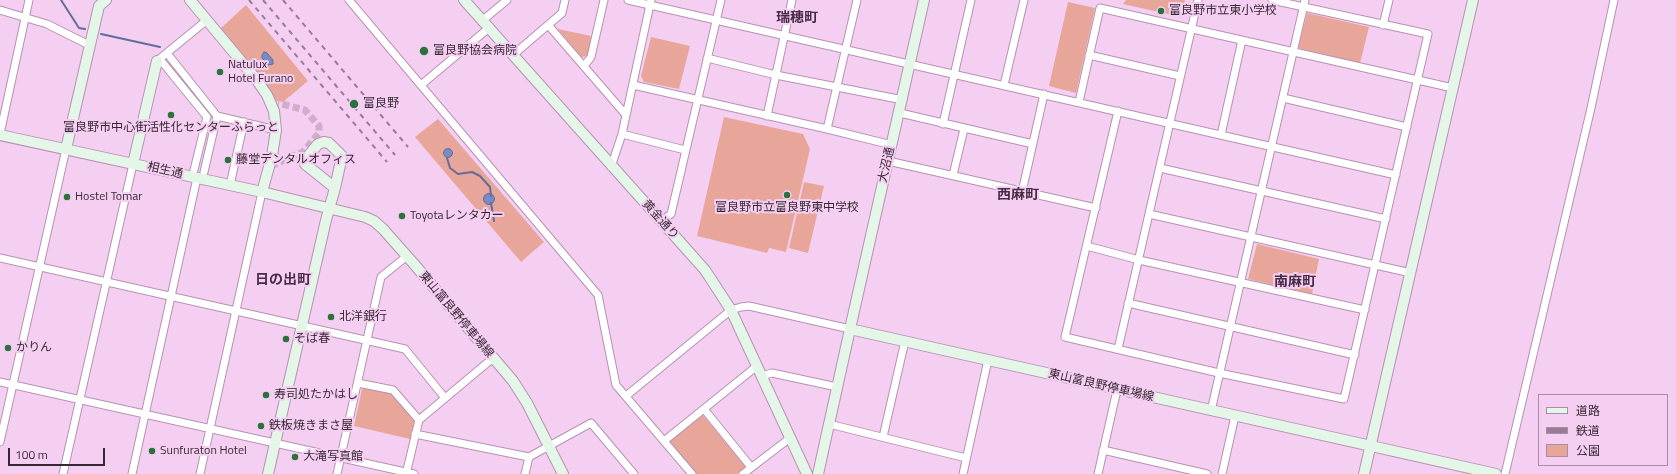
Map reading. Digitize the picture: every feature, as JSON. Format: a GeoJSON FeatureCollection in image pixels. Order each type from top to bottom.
{"type":"FeatureCollection","features":[{"type":"Feature","properties":{"kind":"street"},"geometry":{"type":"LineString","coordinates":[[0,134],[29,0]]}},
{"type":"Feature","properties":{"kind":"street"},"geometry":{"type":"LineString","coordinates":[[0,442],[89,45],[99,6],[106,0]]}},
{"type":"Feature","properties":{"kind":"street"},"geometry":{"type":"LineString","coordinates":[[190,0],[256,79],[267,95],[274,111],[276,130],[272,156],[262,192],[200,474]]}},
{"type":"Feature","properties":{"kind":"street"},"geometry":{"type":"LineString","coordinates":[[349,0],[598,295],[616,385],[692,474]]}},
{"type":"Feature","properties":{"kind":"street","name":"黄金通り"},"geometry":{"type":"LineString","coordinates":[[464,0],[611,167],[705,270],[731,310],[807,474]]}},
{"type":"Feature","properties":{"kind":"street"},"geometry":{"type":"LineString","coordinates":[[421,85],[486,24],[507,0]]}},
{"type":"Feature","properties":{"kind":"street"},"geometry":{"type":"LineString","coordinates":[[513,55],[549,26],[562,13],[565,0]]}},
{"type":"Feature","properties":{"kind":"street"},"geometry":{"type":"LineString","coordinates":[[584,66],[591,57],[604,0]]}},
{"type":"Feature","properties":{"kind":"street"},"geometry":{"type":"LineString","coordinates":[[628,0],[650,3],[1396,175]]}},
{"type":"Feature","properties":{"kind":"street"},"geometry":{"type":"LineString","coordinates":[[661,221],[671,214],[721,0]]}},
{"type":"Feature","properties":{"kind":"street"},"geometry":{"type":"LineString","coordinates":[[767,116],[792,0]]}},
{"type":"Feature","properties":{"kind":"street"},"geometry":{"type":"LineString","coordinates":[[827,129],[857,0]]}},
{"type":"Feature","properties":{"kind":"street","name":"大沼通"},"geometry":{"type":"LineString","coordinates":[[850,330],[900,114],[924,0]]}},
{"type":"Feature","properties":{"kind":"street"},"geometry":{"type":"LineString","coordinates":[[943,124],[971,0]]}},
{"type":"Feature","properties":{"kind":"street"},"geometry":{"type":"LineString","coordinates":[[1004,85],[1024,0]]}},
{"type":"Feature","properties":{"kind":"street"},"geometry":{"type":"LineString","coordinates":[[1118,349],[1198,0]]}},
{"type":"Feature","properties":{"kind":"street"},"geometry":{"type":"LineString","coordinates":[[1118,111],[1065,337],[1219,373],[1344,399],[1428,34],[1383,25],[1304,4],[1272,0]]}},
{"type":"Feature","properties":{"kind":"street"},"geometry":{"type":"LineString","coordinates":[[1383,25],[1389,0]]}},
{"type":"Feature","properties":{"kind":"street"},"geometry":{"type":"LineString","coordinates":[[1364,474],[1473,0]]}},
{"type":"Feature","properties":{"kind":"street"},"geometry":{"type":"LineString","coordinates":[[1505,474],[1591,108],[1614,0]]}},
{"type":"Feature","properties":{"kind":"street"},"geometry":{"type":"LineString","coordinates":[[611,167],[622,134],[650,3]]}},
{"type":"Feature","properties":{"kind":"street"},"geometry":{"type":"LineString","coordinates":[[1211,411],[1304,4]]}},
{"type":"Feature","properties":{"kind":"street"},"geometry":{"type":"LineString","coordinates":[[1079,102],[1100,8],[1453,88]]}},
{"type":"Feature","properties":{"kind":"street"},"geometry":{"type":"LineString","coordinates":[[0,10],[26,16],[47,24],[89,45]]}},
{"type":"Feature","properties":{"kind":"street"},"geometry":{"type":"LineString","coordinates":[[63,474],[133,164],[160,62],[207,20]]}},
{"type":"Feature","properties":{"kind":"street"},"geometry":{"type":"LineString","coordinates":[[549,26],[626,115]]}},
{"type":"Feature","properties":{"kind":"street"},"geometry":{"type":"LineString","coordinates":[[1221,135],[1242,40]]}},
{"type":"Feature","properties":{"kind":"street"},"geometry":{"type":"LineString","coordinates":[[1089,55],[1180,76]]}},
{"type":"Feature","properties":{"kind":"street"},"geometry":{"type":"LineString","coordinates":[[170,57],[217,116],[276,130]]}},
{"type":"Feature","properties":{"kind":"street"},"geometry":{"type":"LineString","coordinates":[[707,58],[776,75],[903,100]]}},
{"type":"Feature","properties":{"kind":"street"},"geometry":{"type":"LineString","coordinates":[[160,62],[207,118],[199,174]]}},
{"type":"Feature","properties":{"kind":"street"},"geometry":{"type":"LineString","coordinates":[[633,85],[892,145]]}},
{"type":"Feature","properties":{"kind":"street"},"geometry":{"type":"LineString","coordinates":[[1022,192],[1044,94]]}},
{"type":"Feature","properties":{"kind":"street"},"geometry":{"type":"LineString","coordinates":[[1283,98],[1407,127]]}},
{"type":"Feature","properties":{"kind":"street"},"geometry":{"type":"LineString","coordinates":[[900,114],[1033,144]]}},
{"type":"Feature","properties":{"kind":"street"},"geometry":{"type":"LineString","coordinates":[[132,474],[199,174],[217,116]]}},
{"type":"Feature","properties":{"kind":"street"},"geometry":{"type":"LineString","coordinates":[[230,185],[244,122]]}},
{"type":"Feature","properties":{"kind":"street"},"geometry":{"type":"LineString","coordinates":[[953,175],[964,129]]}},
{"type":"Feature","properties":{"kind":"street","name":"相生通"},"geometry":{"type":"LineString","coordinates":[[0,134],[133,164],[199,174],[230,185],[329,208]]}},
{"type":"Feature","properties":{"kind":"street"},"geometry":{"type":"LineString","coordinates":[[622,134],[685,150]]}},
{"type":"Feature","properties":{"kind":"street"},"geometry":{"type":"LineString","coordinates":[[268,474],[329,208],[335,188],[342,156],[330,143],[324,142],[318,144],[305,160],[305,164],[335,188]]}},
{"type":"Feature","properties":{"kind":"street"},"geometry":{"type":"LineString","coordinates":[[888,161],[1096,208]]}},
{"type":"Feature","properties":{"kind":"street"},"geometry":{"type":"LineString","coordinates":[[1160,168],[1386,219]]}},
{"type":"Feature","properties":{"kind":"street","name":"東山富良野停車場線"},"geometry":{"type":"LineString","coordinates":[[329,208],[366,217],[374,221],[407,256],[513,381],[527,403],[563,474]]}},
{"type":"Feature","properties":{"kind":"street"},"geometry":{"type":"LineString","coordinates":[[1149,214],[1411,273]]}},
{"type":"Feature","properties":{"kind":"street"},"geometry":{"type":"LineString","coordinates":[[1087,246],[1139,260],[1365,310]]}},
{"type":"Feature","properties":{"kind":"street"},"geometry":{"type":"LineString","coordinates":[[337,474],[381,277],[407,256]]}},
{"type":"Feature","properties":{"kind":"street"},"geometry":{"type":"LineString","coordinates":[[0,258],[405,350],[445,398]]}},
{"type":"Feature","properties":{"kind":"street"},"geometry":{"type":"LineString","coordinates":[[1128,303],[1354,355]]}},
{"type":"Feature","properties":{"kind":"street"},"geometry":{"type":"LineString","coordinates":[[626,396],[731,310],[750,306],[850,330],[818,474]]}},
{"type":"Feature","properties":{"kind":"street","name":"東山富良野停車場線"},"geometry":{"type":"LineString","coordinates":[[850,330],[905,341],[1117,390],[1371,445],[1496,474]]}},
{"type":"Feature","properties":{"kind":"street"},"geometry":{"type":"LineString","coordinates":[[883,437],[905,341]]}},
{"type":"Feature","properties":{"kind":"street"},"geometry":{"type":"LineString","coordinates":[[0,382],[80,398],[409,473],[415,434],[419,420],[493,358]]}},
{"type":"Feature","properties":{"kind":"street"},"geometry":{"type":"LineString","coordinates":[[963,474],[988,360]]}},
{"type":"Feature","properties":{"kind":"street"},"geometry":{"type":"LineString","coordinates":[[664,441],[757,366]]}},
{"type":"Feature","properties":{"kind":"street"},"geometry":{"type":"LineString","coordinates":[[761,376],[772,373],[837,386]]}},
{"type":"Feature","properties":{"kind":"street"},"geometry":{"type":"LineString","coordinates":[[358,382],[393,390],[419,420]]}},
{"type":"Feature","properties":{"kind":"street"},"geometry":{"type":"LineString","coordinates":[[1098,474],[1117,390]]}},
{"type":"Feature","properties":{"kind":"street"},"geometry":{"type":"LineString","coordinates":[[704,409],[751,468]]}},
{"type":"Feature","properties":{"kind":"street"},"geometry":{"type":"LineString","coordinates":[[1222,474],[1235,416]]}},
{"type":"Feature","properties":{"kind":"street"},"geometry":{"type":"LineString","coordinates":[[415,434],[529,457],[591,423],[634,474]]}},
{"type":"Feature","properties":{"kind":"street"},"geometry":{"type":"LineString","coordinates":[[829,424],[966,458]]}},
{"type":"Feature","properties":{"kind":"street"},"geometry":{"type":"LineString","coordinates":[[743,474],[790,438]]}},
{"type":"Feature","properties":{"kind":"street"},"geometry":{"type":"LineString","coordinates":[[1103,450],[1207,474]]}},
{"type":"Feature","properties":{"kind":"street"},"geometry":{"type":"LineString","coordinates":[[525,474],[529,457]]}},
{"type":"Feature","properties":{"kind":"green space","name":"富良野市立東小学校"},"geometry":{"type":"Polygon","coordinates":[[[1126,0],[1185,0],[1181,17],[1123,4],[1126,0]]]}},
{"type":"Feature","properties":{"kind":"green space"},"geometry":{"type":"Polygon","coordinates":[[[1068,2],[1095,8],[1076,93],[1049,86],[1068,2]]]}},
{"type":"Feature","properties":{"kind":"green space"},"geometry":{"type":"Polygon","coordinates":[[[246,5],[308,81],[283,102],[273,100],[220,29],[246,5]]]}},
{"type":"Feature","properties":{"kind":"green space"},"geometry":{"type":"Polygon","coordinates":[[[1307,13],[1369,27],[1360,63],[1298,48],[1307,13]]]}},
{"type":"Feature","properties":{"kind":"green space"},"geometry":{"type":"Polygon","coordinates":[[[558,29],[591,36],[588,56],[581,57],[558,29]]]}},
{"type":"Feature","properties":{"kind":"green space"},"geometry":{"type":"Polygon","coordinates":[[[651,37],[690,46],[679,89],[644,82],[641,76],[651,37]]]}},
{"type":"Feature","properties":{"kind":"green space"},"geometry":{"type":"Polygon","coordinates":[[[724,117],[803,134],[810,149],[786,252],[769,248],[767,253],[697,236],[724,117]]]}},
{"type":"Feature","properties":{"kind":"green space"},"geometry":{"type":"Polygon","coordinates":[[[438,119],[544,242],[521,262],[415,137],[438,119]]]}},
{"type":"Feature","properties":{"kind":"green space"},"geometry":{"type":"Polygon","coordinates":[[[804,182],[824,186],[808,253],[789,248],[804,182]]]}},
{"type":"Feature","properties":{"kind":"green space"},"geometry":{"type":"Polygon","coordinates":[[[1257,244],[1319,259],[1312,294],[1248,279],[1257,244]]]}},
{"type":"Feature","properties":{"kind":"green space"},"geometry":{"type":"Polygon","coordinates":[[[364,387],[391,393],[415,419],[410,439],[354,426],[362,389],[364,387]]]}},
{"type":"Feature","properties":{"kind":"green space"},"geometry":{"type":"Polygon","coordinates":[[[702,414],[746,467],[737,474],[696,474],[669,441],[702,414]]]}},
{"type":"Feature","properties":{"kind":"water"},"geometry":{"type":"Polygon","coordinates":[[[264,52],[267,53],[273,60],[273,64],[268,65],[262,58],[264,52]]]}},
{"type":"Feature","properties":{"kind":"water"},"geometry":{"type":"Polygon","coordinates":[[[446,149],[450,149],[452,153],[450,157],[446,157],[444,155],[444,151],[446,149]]]}},
{"type":"Feature","properties":{"kind":"water"},"geometry":{"type":"Polygon","coordinates":[[[489,193],[493,195],[495,199],[493,203],[489,205],[485,203],[483,199],[485,195],[489,193]]]}},
{"type":"Feature","properties":{"kind":"waterway"},"geometry":{"type":"LineString","coordinates":[[61,0],[79,28],[85,29]]}},
{"type":"Feature","properties":{"kind":"waterway"},"geometry":{"type":"LineString","coordinates":[[101,34],[160,47]]}},
{"type":"Feature","properties":{"kind":"waterway"},"geometry":{"type":"LineString","coordinates":[[447,158],[450,168],[458,174],[472,172],[480,176],[490,187],[491,196]]}},
{"type":"Feature","properties":{"kind":"waterway"},"geometry":{"type":"LineString","coordinates":[[491,203],[494,221]]}},
{"type":"Feature","properties":{"kind":"tunnel"},"geometry":{"type":"LineString","coordinates":[[270,163],[276,164],[303,152],[319,133],[319,126],[305,110],[278,103]]}},
{"type":"Feature","properties":{"kind":"railway"},"geometry":{"type":"LineString","coordinates":[[249,0],[387,162]]}},
{"type":"Feature","properties":{"kind":"railway"},"geometry":{"type":"LineString","coordinates":[[263,0],[395,155]]}},
{"type":"Feature","properties":{"kind":"railway"},"geometry":{"type":"LineString","coordinates":[[283,0],[408,147]]}},
{"type":"Feature","properties":{"kind":"place","name":"富良野市立東小学校"},"geometry":{"type":"Point","coordinates":[1161,11]}},
{"type":"Feature","properties":{"kind":"place","name":"富良野協会病院"},"geometry":{"type":"Point","coordinates":[424,51]}},
{"type":"Feature","properties":{"kind":"place","name":"Natulux Hotel Furano"},"geometry":{"type":"Point","coordinates":[220,72]}},
{"type":"Feature","properties":{"kind":"place","name":"富良野"},"geometry":{"type":"Point","coordinates":[354,104]}},
{"type":"Feature","properties":{"kind":"place","name":"富良野市中心街活性化センターふらっと"},"geometry":{"type":"Point","coordinates":[171,115]}},
{"type":"Feature","properties":{"kind":"place","name":"藤堂デンタルオフィス"},"geometry":{"type":"Point","coordinates":[228,160]}},
{"type":"Feature","properties":{"kind":"place","name":"富良野市立富良野東中学校"},"geometry":{"type":"Point","coordinates":[787,195]}},
{"type":"Feature","properties":{"kind":"place","name":"Hostel Tomar"},"geometry":{"type":"Point","coordinates":[67,197]}},
{"type":"Feature","properties":{"kind":"place","name":"Toyotaレンタカー"},"geometry":{"type":"Point","coordinates":[402,216]}},
{"type":"Feature","properties":{"kind":"place","name":"北洋銀行"},"geometry":{"type":"Point","coordinates":[331,317]}},
{"type":"Feature","properties":{"kind":"place","name":"そば春"},"geometry":{"type":"Point","coordinates":[286,339]}},
{"type":"Feature","properties":{"kind":"place","name":"かりん"},"geometry":{"type":"Point","coordinates":[8,348]}},
{"type":"Feature","properties":{"kind":"place","name":"寿司処たかはし"},"geometry":{"type":"Point","coordinates":[266,395]}},
{"type":"Feature","properties":{"kind":"place","name":"鉄板焼きまさ屋"},"geometry":{"type":"Point","coordinates":[261,426]}},
{"type":"Feature","properties":{"kind":"place","name":"Sunfuraton Hotel"},"geometry":{"type":"Point","coordinates":[152,451]}},
{"type":"Feature","properties":{"kind":"place","name":"大滝写真館"},"geometry":{"type":"Point","coordinates":[295,457]}},
{"type":"Feature","properties":{"kind":"district","name":"瑞穂町"},"geometry":{"type":"Point","coordinates":[797,19]}},
{"type":"Feature","properties":{"kind":"district","name":"西麻町"},"geometry":{"type":"Point","coordinates":[1018,196]}},
{"type":"Feature","properties":{"kind":"district","name":"日の出町"},"geometry":{"type":"Point","coordinates":[283,281]}},
{"type":"Feature","properties":{"kind":"district","name":"南麻町"},"geometry":{"type":"Point","coordinates":[1295,283]}}]}
